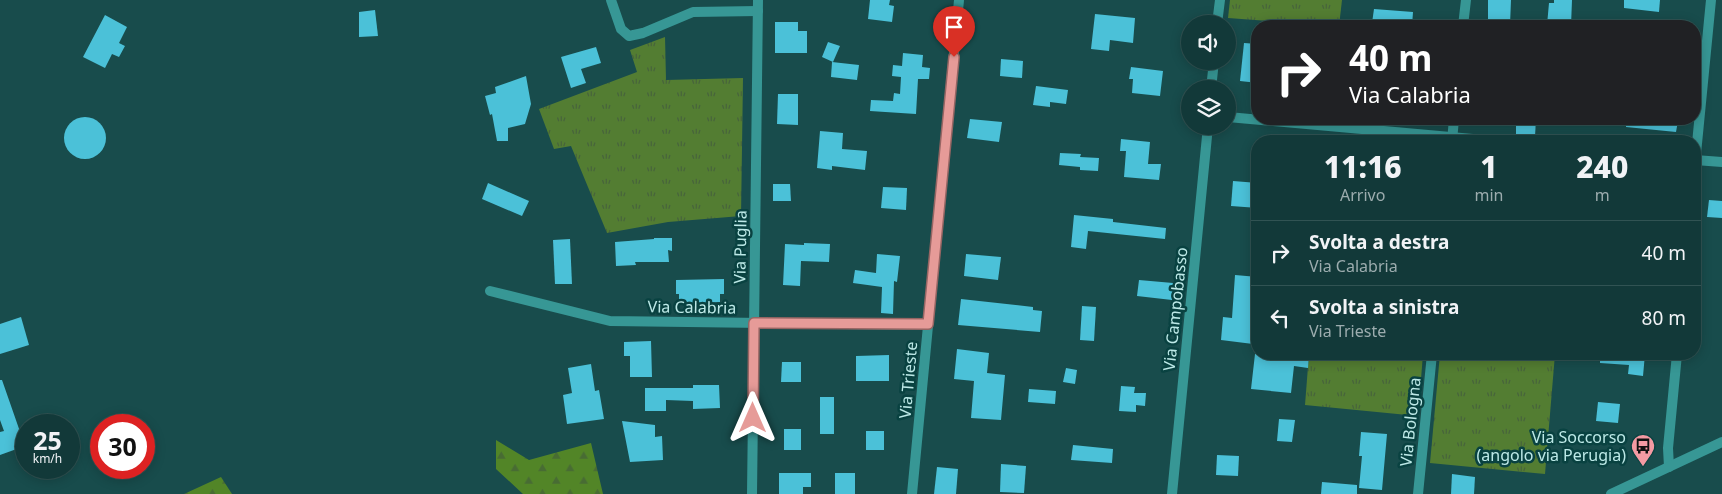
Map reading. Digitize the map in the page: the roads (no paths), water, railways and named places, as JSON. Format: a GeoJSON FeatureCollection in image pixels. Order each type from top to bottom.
{"type":"FeatureCollection","features":[{"type":"Feature","properties":{"kind":"street"},"geometry":{"type":"LineString","coordinates":[[612,0],[621,29],[629,36],[643,33],[693,12],[758,5]]}},
{"type":"Feature","properties":{"kind":"street","name":"Via Trieste"},"geometry":{"type":"LineString","coordinates":[[912,494],[959,0]]}},
{"type":"Feature","properties":{"kind":"street"},"geometry":{"type":"LineString","coordinates":[[1218,15],[1220,0]]}},
{"type":"Feature","properties":{"kind":"street"},"geometry":{"type":"LineString","coordinates":[[1464,20],[1466,0]]}},
{"type":"Feature","properties":{"kind":"street"},"geometry":{"type":"LineString","coordinates":[[1701,100],[1711,0]]}},
{"type":"Feature","properties":{"kind":"street","name":"Via Puglia"},"geometry":{"type":"LineString","coordinates":[[752,494],[758,5]]}},
{"type":"Feature","properties":{"kind":"street"},"geometry":{"type":"LineString","coordinates":[[1236,118],[1251,119]]}},
{"type":"Feature","properties":{"kind":"street"},"geometry":{"type":"LineString","coordinates":[[1310,125],[1412,135]]}},
{"type":"Feature","properties":{"kind":"street","name":"Via Campobasso"},"geometry":{"type":"LineString","coordinates":[[1172,494],[1207,135]]}},
{"type":"Feature","properties":{"kind":"street"},"geometry":{"type":"LineString","coordinates":[[1701,160],[1722,162]]}},
{"type":"Feature","properties":{"kind":"street","name":"Via Calabria"},"geometry":{"type":"LineString","coordinates":[[490,291],[610,321],[928,324]]}},
{"type":"Feature","properties":{"kind":"street","name":"Via Bologna"},"geometry":{"type":"LineString","coordinates":[[1418,494],[1431,360]]}},
{"type":"Feature","properties":{"kind":"street"},"geometry":{"type":"LineString","coordinates":[[1669,468],[1668,448],[1676,360]]}},
{"type":"Feature","properties":{"kind":"street"},"geometry":{"type":"LineString","coordinates":[[1611,494],[1626,491],[1722,442]]}},
{"type":"Feature","properties":{"kind":"place","name":"Via Soccorso (angolo via Perugia)"},"geometry":{"type":"Point","coordinates":[1643,467]}}]}
